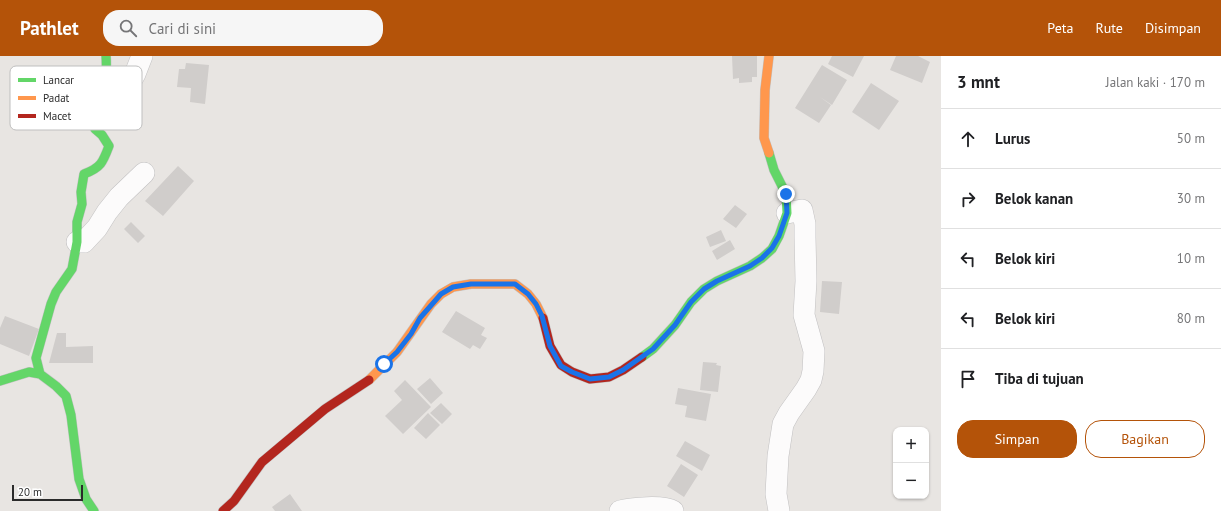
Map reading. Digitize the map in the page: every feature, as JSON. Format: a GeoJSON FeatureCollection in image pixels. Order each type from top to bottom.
{"type":"FeatureCollection","features":[{"type":"Feature","properties":{"kind":"street"},"geometry":{"type":"LineString","coordinates":[[106,56],[107,66]]}},
{"type":"Feature","properties":{"kind":"street"},"geometry":{"type":"LineString","coordinates":[[138,66],[142,56]]}},
{"type":"Feature","properties":{"kind":"street"},"geometry":{"type":"LineString","coordinates":[[224,511],[248,483],[262,462],[324,409],[370,379],[397,352],[431,304],[441,294],[453,287],[471,284],[515,284],[528,294],[536,304],[542,316],[550,346],[561,366],[590,379],[609,377],[623,370],[653,349],[675,325],[691,302],[704,289],[717,281],[750,266],[762,258],[772,248],[779,236],[787,213],[786,194],[774,170],[764,138],[764,90],[769,56]]}},
{"type":"Feature","properties":{"kind":"street"},"geometry":{"type":"LineString","coordinates":[[40,374],[36,358],[40,338],[56,292],[72,269],[77,242],[77,222],[82,204],[80,192],[84,174],[93,171],[102,164],[109,146],[102,135],[96,130]]}},
{"type":"Feature","properties":{"kind":"street"},"geometry":{"type":"LineString","coordinates":[[77,242],[84,242],[97,228],[106,212],[119,197],[144,174]]}},
{"type":"Feature","properties":{"kind":"street"},"geometry":{"type":"LineString","coordinates":[[779,511],[776,494],[778,456],[784,424],[811,380],[814,351],[804,315],[806,281],[805,224],[802,210],[787,213]]}},
{"type":"Feature","properties":{"kind":"street"},"geometry":{"type":"LineString","coordinates":[[0,380],[29,372],[40,374],[66,396],[71,415],[79,479],[86,499],[94,511]]}},
{"type":"Feature","properties":{"kind":"street"},"geometry":{"type":"LineString","coordinates":[[764,511],[769,476],[778,456]]}},
{"type":"Feature","properties":{"kind":"street"},"geometry":{"type":"LineString","coordinates":[[620,511],[643,508],[667,508],[673,511]]}},
{"type":"Feature","properties":{"kind":"building"},"geometry":{"type":"Polygon","coordinates":[[[732,56],[757,56],[757,77],[752,77],[752,82],[739,83],[739,78],[733,79],[732,56]]]}},
{"type":"Feature","properties":{"kind":"building"},"geometry":{"type":"Polygon","coordinates":[[[832,56],[864,56],[853,77],[828,64],[832,56]]]}},
{"type":"Feature","properties":{"kind":"building"},"geometry":{"type":"Polygon","coordinates":[[[896,56],[918,56],[930,62],[922,83],[890,70],[896,56]]]}},
{"type":"Feature","properties":{"kind":"building"},"geometry":{"type":"Polygon","coordinates":[[[186,63],[209,65],[205,104],[190,102],[191,88],[177,87],[179,69],[185,69],[186,63]]]}},
{"type":"Feature","properties":{"kind":"building"},"geometry":{"type":"Polygon","coordinates":[[[822,65],[847,80],[832,105],[820,97],[831,105],[819,123],[795,108],[822,65]]]}},
{"type":"Feature","properties":{"kind":"building"},"geometry":{"type":"Polygon","coordinates":[[[871,83],[899,101],[879,130],[852,112],[871,83]]]}},
{"type":"Feature","properties":{"kind":"building"},"geometry":{"type":"Polygon","coordinates":[[[178,166],[194,181],[163,216],[145,201],[178,166]]]}},
{"type":"Feature","properties":{"kind":"building"},"geometry":{"type":"Polygon","coordinates":[[[735,205],[747,214],[736,228],[723,219],[735,205]]]}},
{"type":"Feature","properties":{"kind":"building"},"geometry":{"type":"Polygon","coordinates":[[[131,222],[145,236],[138,243],[124,229],[131,222]]]}},
{"type":"Feature","properties":{"kind":"building"},"geometry":{"type":"Polygon","coordinates":[[[721,230],[726,241],[710,247],[706,237],[721,230]]]}},
{"type":"Feature","properties":{"kind":"building"},"geometry":{"type":"Polygon","coordinates":[[[730,240],[735,249],[717,260],[712,251],[730,240]]]}},
{"type":"Feature","properties":{"kind":"building"},"geometry":{"type":"Polygon","coordinates":[[[822,281],[842,282],[839,314],[820,312],[822,281]]]}},
{"type":"Feature","properties":{"kind":"building"},"geometry":{"type":"Polygon","coordinates":[[[456,311],[485,328],[481,335],[487,338],[480,349],[473,345],[470,349],[442,332],[456,311]]]}},
{"type":"Feature","properties":{"kind":"building"},"geometry":{"type":"Polygon","coordinates":[[[5,316],[39,329],[29,356],[0,344],[0,328],[5,316]]]}},
{"type":"Feature","properties":{"kind":"building"},"geometry":{"type":"Polygon","coordinates":[[[57,333],[66,333],[66,347],[93,346],[93,363],[49,363],[57,333]]]}},
{"type":"Feature","properties":{"kind":"building"},"geometry":{"type":"Polygon","coordinates":[[[703,362],[717,363],[716,365],[721,366],[718,392],[700,390],[703,362]]]}},
{"type":"Feature","properties":{"kind":"building"},"geometry":{"type":"Polygon","coordinates":[[[430,378],[443,393],[431,404],[417,389],[430,378]]]}},
{"type":"Feature","properties":{"kind":"building"},"geometry":{"type":"Polygon","coordinates":[[[405,380],[431,407],[403,434],[385,416],[402,400],[394,391],[405,380]]]}},
{"type":"Feature","properties":{"kind":"building"},"geometry":{"type":"Polygon","coordinates":[[[678,388],[711,394],[706,421],[685,417],[687,406],[675,404],[678,388]]]}},
{"type":"Feature","properties":{"kind":"building"},"geometry":{"type":"Polygon","coordinates":[[[441,403],[452,414],[442,424],[430,413],[441,403]]]}},
{"type":"Feature","properties":{"kind":"building"},"geometry":{"type":"Polygon","coordinates":[[[428,413],[440,425],[426,439],[414,428],[428,413]]]}},
{"type":"Feature","properties":{"kind":"building"},"geometry":{"type":"Polygon","coordinates":[[[685,441],[710,455],[702,471],[676,456],[685,441]]]}},
{"type":"Feature","properties":{"kind":"building"},"geometry":{"type":"Polygon","coordinates":[[[681,464],[698,475],[684,497],[667,486],[681,464]]]}},
{"type":"Feature","properties":{"kind":"building"},"geometry":{"type":"Polygon","coordinates":[[[290,494],[302,511],[275,511],[272,507],[290,494]]]}},
{"type":"Feature","properties":{"kind":"traffic: fast"},"geometry":{"type":"LineString","coordinates":[[106,56],[106,66]]}},
{"type":"Feature","properties":{"kind":"traffic: fast"},"geometry":{"type":"LineString","coordinates":[[40,374],[36,358],[51,304],[56,292],[72,269],[77,242],[77,222],[82,204],[81,192],[84,174],[101,164],[109,146],[102,135],[96,130]]}},
{"type":"Feature","properties":{"kind":"traffic: fast"},"geometry":{"type":"LineString","coordinates":[[642,357],[653,349],[675,325],[691,302],[704,289],[717,281],[750,266],[772,249],[779,236],[787,213],[786,194],[774,170],[769,153]]}},
{"type":"Feature","properties":{"kind":"traffic: fast"},"geometry":{"type":"LineString","coordinates":[[0,381],[29,372],[40,374],[66,396],[71,415],[79,479],[86,499],[94,511]]}},
{"type":"Feature","properties":{"kind":"traffic: slow"},"geometry":{"type":"LineString","coordinates":[[769,56],[765,90],[764,138],[769,153]]}},
{"type":"Feature","properties":{"kind":"traffic: slow"},"geometry":{"type":"LineString","coordinates":[[369,380],[397,352],[431,304],[441,294],[453,287],[471,284],[515,284],[528,294],[536,304],[543,318]]}},
{"type":"Feature","properties":{"kind":"traffic: jam"},"geometry":{"type":"LineString","coordinates":[[543,318],[550,346],[561,365],[572,372],[590,379],[609,377],[623,370],[642,357]]}},
{"type":"Feature","properties":{"kind":"traffic: jam"},"geometry":{"type":"LineString","coordinates":[[223,511],[234,501],[262,462],[325,409],[369,380]]}},
{"type":"Feature","properties":{"kind":"route"},"geometry":{"type":"LineString","coordinates":[[384,364],[397,352],[411,334],[420,318],[441,294],[453,287],[471,284],[515,284],[528,294],[536,304],[542,316],[550,346],[561,366],[590,379],[609,377],[623,370],[653,349],[675,325],[691,302],[704,289],[717,281],[750,266],[762,258],[772,248],[779,236],[787,213],[786,194]]}}]}
